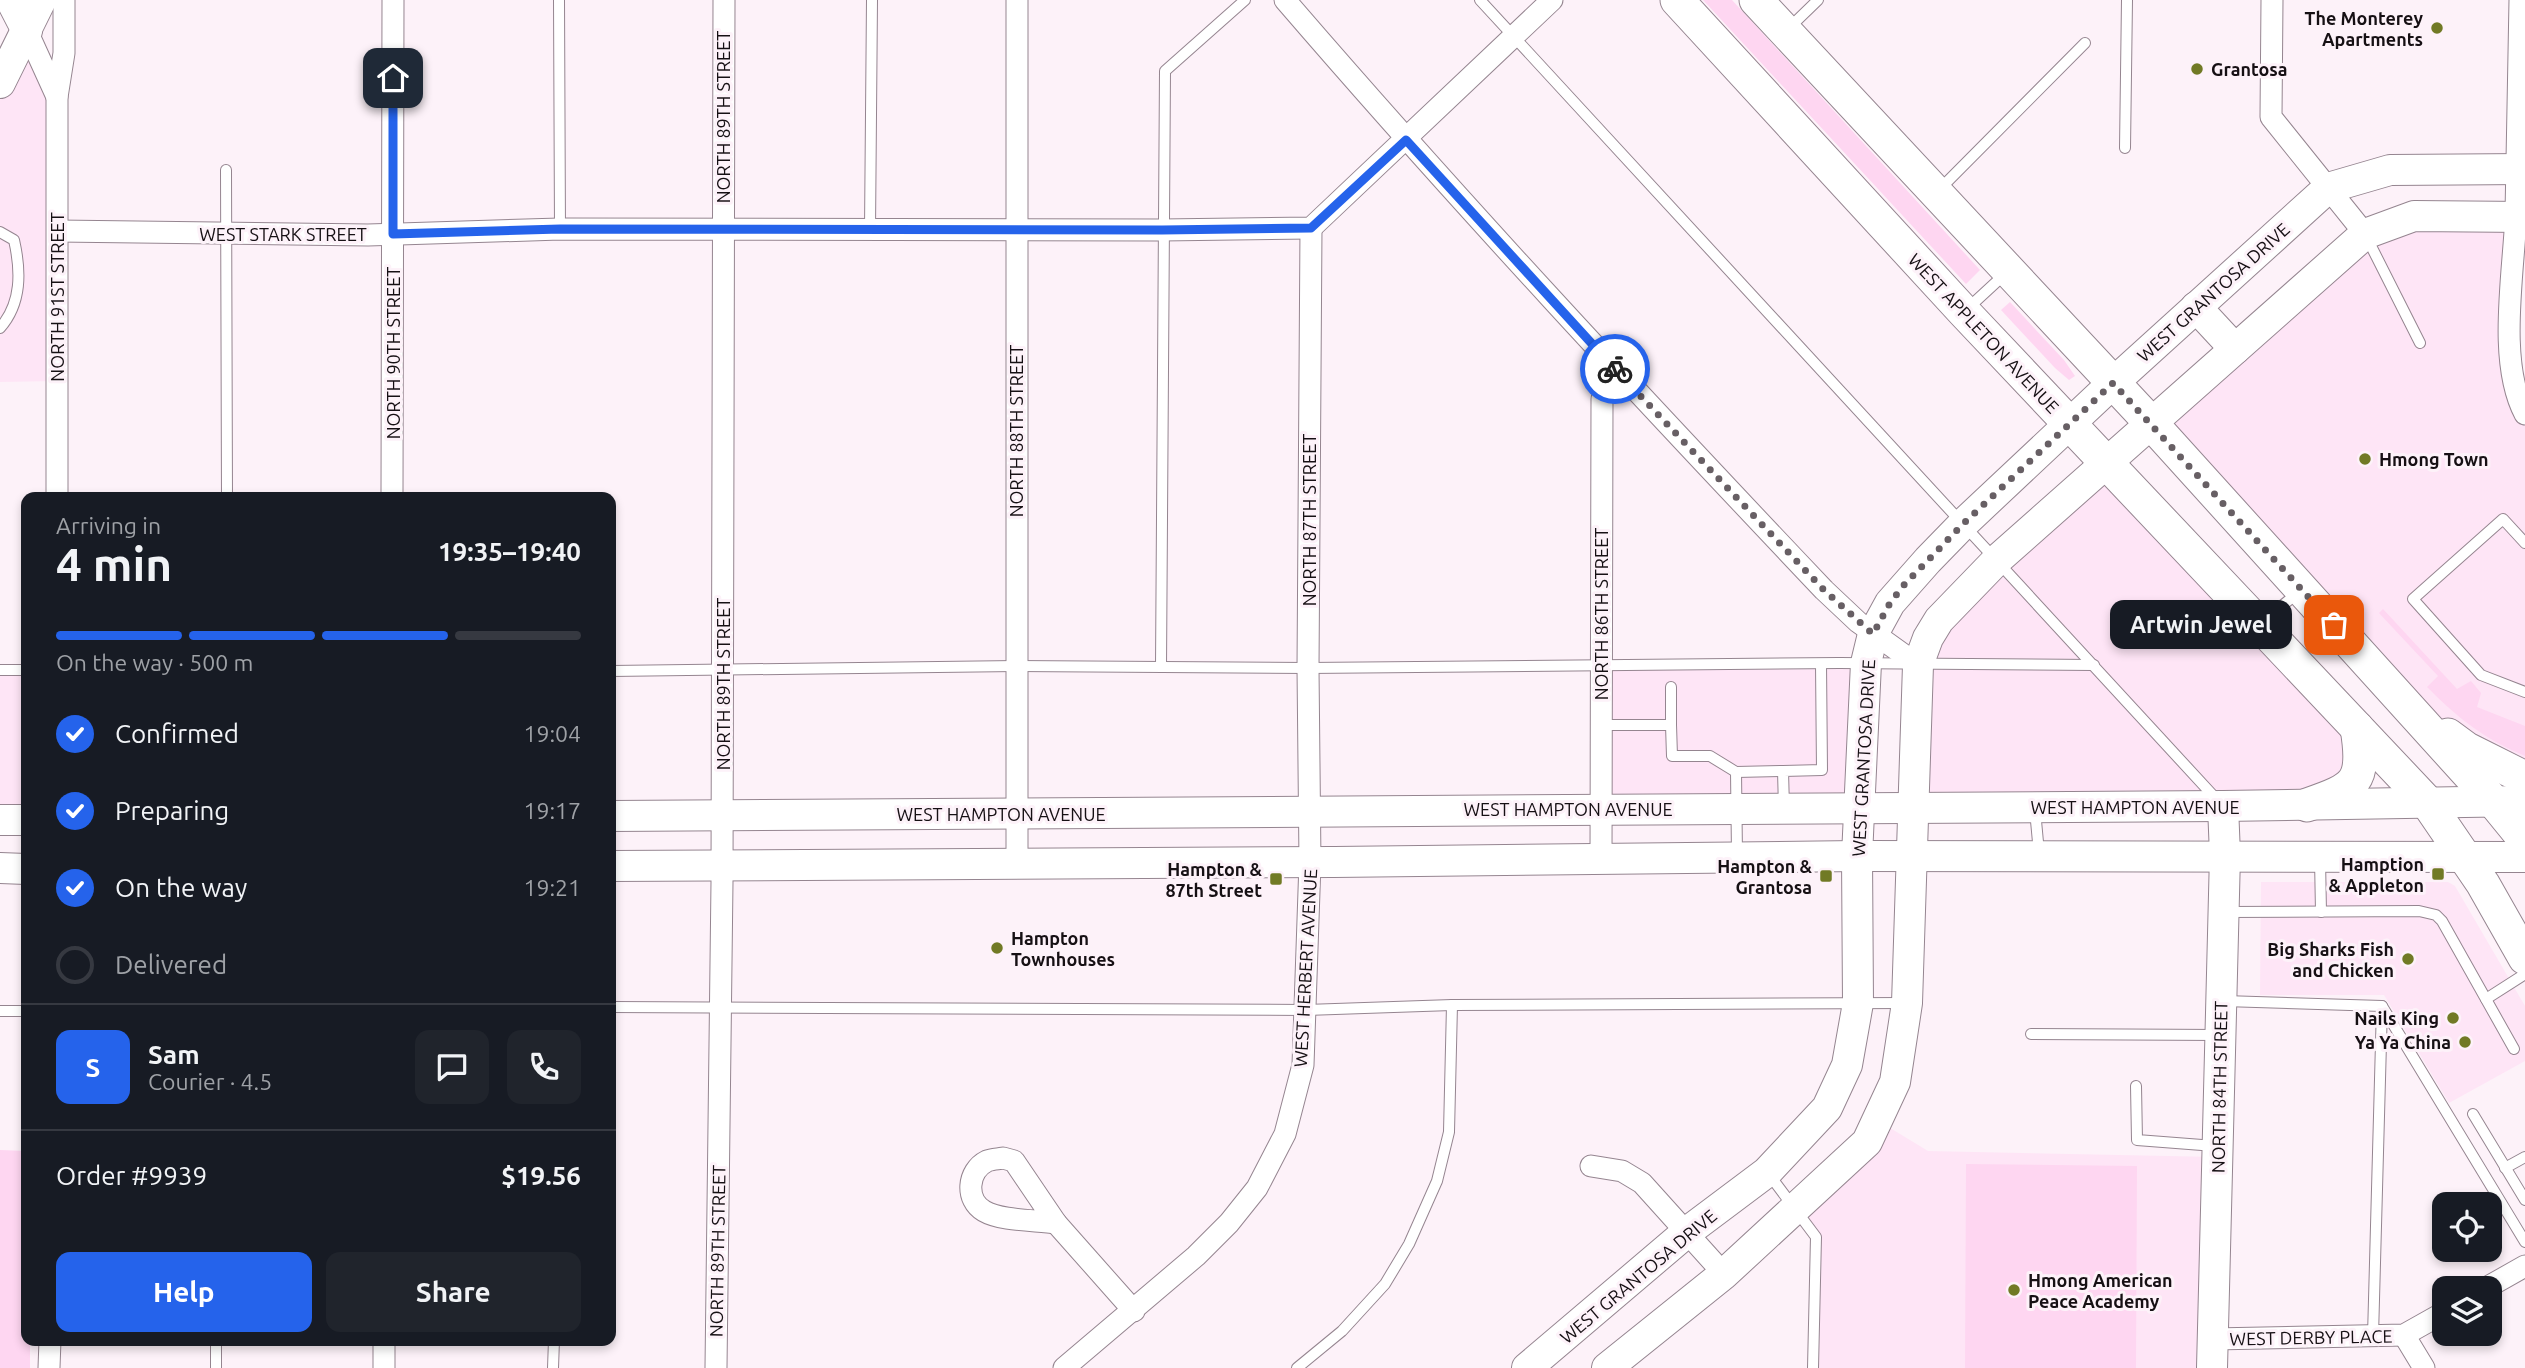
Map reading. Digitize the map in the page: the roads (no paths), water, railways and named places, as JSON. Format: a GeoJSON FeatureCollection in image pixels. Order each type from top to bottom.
{"type":"FeatureCollection","features":[{"type":"Feature","properties":{"kind":"main road"},"geometry":{"type":"LineString","coordinates":[[11,0],[27,31]]}},
{"type":"Feature","properties":{"kind":"main road"},"geometry":{"type":"LineString","coordinates":[[0,83],[41,0]]}},
{"type":"Feature","properties":{"kind":"main road","name":"WEST APPLETON AVENUE"},"geometry":{"type":"LineString","coordinates":[[1677,0],[1964,312],[2427,802],[2483,884],[2525,958]]}},
{"type":"Feature","properties":{"kind":"main road"},"geometry":{"type":"LineString","coordinates":[[1771,13],[2416,714],[2510,801],[2525,841]]}},
{"type":"Feature","properties":{"kind":"main road","name":"WEST GRANTOSA DRIVE"},"geometry":{"type":"LineString","coordinates":[[1527,1368],[1687,1233],[1767,1172],[1827,1108],[1847,1065],[1858,1003],[1857,856],[1866,663],[1873,634],[1890,603],[1904,585],[1964,523],[2069,424],[2328,188],[2390,170],[2521,169]]}},
{"type":"Feature","properties":{"kind":"main road"},"geometry":{"type":"LineString","coordinates":[[1607,1368],[1724,1274],[1867,1142],[1895,1082],[1907,1003],[1918,665],[1928,638],[1939,620],[1998,559],[2365,233],[2413,216],[2520,218]]}},
{"type":"Feature","properties":{"kind":"main road"},"geometry":{"type":"LineString","coordinates":[[2196,307],[2235,349]]}},
{"type":"Feature","properties":{"kind":"main road"},"geometry":{"type":"LineString","coordinates":[[2416,714],[2467,748],[2525,778]]}},
{"type":"Feature","properties":{"kind":"main road"},"geometry":{"type":"LineString","coordinates":[[2307,805],[2344,792],[2359,772],[2361,752],[2357,729]]}},
{"type":"Feature","properties":{"kind":"main road","name":"WEST HAMPTON AVENUE"},"geometry":{"type":"LineString","coordinates":[[616,816],[2224,806],[2510,801]]}},
{"type":"Feature","properties":{"kind":"main road","name":"NORTH 84TH STREET"},"geometry":{"type":"LineString","coordinates":[[2213,1354],[2224,912],[2224,806]]}},
{"type":"Feature","properties":{"kind":"main road"},"geometry":{"type":"LineString","coordinates":[[0,820],[21,820]]}},
{"type":"Feature","properties":{"kind":"main road"},"geometry":{"type":"LineString","coordinates":[[616,866],[1310,863],[1857,856],[2525,857]]}},
{"type":"Feature","properties":{"kind":"main road"},"geometry":{"type":"LineString","coordinates":[[0,869],[21,869]]}},
{"type":"Feature","properties":{"kind":"street","name":"NORTH 91ST STREET"},"geometry":{"type":"LineString","coordinates":[[57,492],[57,96],[64,53],[64,0]]}},
{"type":"Feature","properties":{"kind":"street","name":"NORTH 90TH STREET"},"geometry":{"type":"LineString","coordinates":[[392,492],[393,0]]}},
{"type":"Feature","properties":{"kind":"street","name":"NORTH 89TH STREET"},"geometry":{"type":"LineString","coordinates":[[716,1368],[722,865],[724,0]]}},
{"type":"Feature","properties":{"kind":"street","name":"NORTH 88TH STREET"},"geometry":{"type":"LineString","coordinates":[[1017,0],[1017,863]]}},
{"type":"Feature","properties":{"kind":"street"},"geometry":{"type":"LineString","coordinates":[[1285,0],[1406,140],[1616,371],[1824,590],[1873,634],[1918,665]]}},
{"type":"Feature","properties":{"kind":"street"},"geometry":{"type":"LineString","coordinates":[[1311,228],[1552,0]]}},
{"type":"Feature","properties":{"kind":"street"},"geometry":{"type":"LineString","coordinates":[[2272,0],[2271,117],[2365,233]]}},
{"type":"Feature","properties":{"kind":"street"},"geometry":{"type":"LineString","coordinates":[[2522,11],[2520,218],[2508,310],[2513,371],[2525,414]]}},
{"type":"Feature","properties":{"kind":"street","name":"NORTH 91ST STREET"},"geometry":{"type":"LineString","coordinates":[[27,31],[57,96]]}},
{"type":"Feature","properties":{"kind":"street","name":"WEST STARK STREET"},"geometry":{"type":"LineString","coordinates":[[58,231],[393,234],[560,229],[1311,228]]}},
{"type":"Feature","properties":{"kind":"street","name":"NORTH 87TH STREET"},"geometry":{"type":"LineString","coordinates":[[1311,228],[1308,668],[1311,812]]}},
{"type":"Feature","properties":{"kind":"street","name":"NORTH 86TH STREET"},"geometry":{"type":"LineString","coordinates":[[1601,860],[1601,399],[1616,371]]}},
{"type":"Feature","properties":{"kind":"street","name":"WEST HERBERT AVENUE"},"geometry":{"type":"LineString","coordinates":[[1064,1368],[1134,1311],[1229,1223],[1257,1188],[1285,1133],[1303,1065],[1311,812]]}},
{"type":"Feature","properties":{"kind":"street"},"geometry":{"type":"LineString","coordinates":[[1591,1166],[1622,1171],[1642,1183],[1724,1274]]}},
{"type":"Feature","properties":{"kind":"street"},"geometry":{"type":"LineString","coordinates":[[1056,1223],[1134,1311]]}},
{"type":"Feature","properties":{"kind":"street"},"geometry":{"type":"LineString","coordinates":[[2502,1279],[2525,1266]]}},
{"type":"Feature","properties":{"kind":"street","name":"WEST DERBY PLACE"},"geometry":{"type":"LineString","coordinates":[[2213,1354],[2404,1335],[2432,1319]]}},
{"type":"Feature","properties":{"kind":"street"},"geometry":{"type":"LineString","coordinates":[[2404,1335],[2424,1368]]}},
{"type":"Feature","properties":{"kind":"street"},"geometry":{"type":"LineString","coordinates":[[49,1368],[50,1346]]}},
{"type":"Feature","properties":{"kind":"street"},"geometry":{"type":"LineString","coordinates":[[384,1346],[384,1368]]}},
{"type":"Feature","properties":{"kind":"lane"},"geometry":{"type":"LineString","coordinates":[[559,0],[560,229]]}},
{"type":"Feature","properties":{"kind":"lane"},"geometry":{"type":"LineString","coordinates":[[870,229],[872,0]]}},
{"type":"Feature","properties":{"kind":"lane"},"geometry":{"type":"LineString","coordinates":[[1161,667],[1165,71],[1245,0]]}},
{"type":"Feature","properties":{"kind":"lane"},"geometry":{"type":"LineString","coordinates":[[1480,0],[2224,806]]}},
{"type":"Feature","properties":{"kind":"lane"},"geometry":{"type":"LineString","coordinates":[[1771,13],[1818,0]]}},
{"type":"Feature","properties":{"kind":"lane"},"geometry":{"type":"LineString","coordinates":[[2124,148],[2127,0]]}},
{"type":"Feature","properties":{"kind":"lane"},"geometry":{"type":"LineString","coordinates":[[1936,193],[2085,43]]}},
{"type":"Feature","properties":{"kind":"lane"},"geometry":{"type":"LineString","coordinates":[[226,170],[227,492]]}},
{"type":"Feature","properties":{"kind":"lane"},"geometry":{"type":"LineString","coordinates":[[0,232],[14,240],[19,263],[18,294],[7,320],[0,328]]}},
{"type":"Feature","properties":{"kind":"lane"},"geometry":{"type":"LineString","coordinates":[[2365,233],[2420,343]]}},
{"type":"Feature","properties":{"kind":"lane"},"geometry":{"type":"LineString","coordinates":[[1964,312],[2008,271]]}},
{"type":"Feature","properties":{"kind":"lane"},"geometry":{"type":"LineString","coordinates":[[2525,543],[2503,519],[2413,599],[2481,675],[2525,692]]}},
{"type":"Feature","properties":{"kind":"lane"},"geometry":{"type":"LineString","coordinates":[[2259,625],[2302,589]]}},
{"type":"Feature","properties":{"kind":"lane"},"geometry":{"type":"LineString","coordinates":[[616,671],[1017,666],[1308,668],[1866,663],[2094,665]]}},
{"type":"Feature","properties":{"kind":"lane"},"geometry":{"type":"LineString","coordinates":[[1671,687],[1672,755],[1710,755],[1736,772],[1822,770],[1821,664]]}},
{"type":"Feature","properties":{"kind":"lane"},"geometry":{"type":"LineString","coordinates":[[0,670],[21,670]]}},
{"type":"Feature","properties":{"kind":"lane"},"geometry":{"type":"LineString","coordinates":[[1600,726],[1671,725]]}},
{"type":"Feature","properties":{"kind":"lane"},"geometry":{"type":"LineString","coordinates":[[1783,771],[1784,808]]}},
{"type":"Feature","properties":{"kind":"lane"},"geometry":{"type":"LineString","coordinates":[[1736,772],[1737,858]]}},
{"type":"Feature","properties":{"kind":"lane"},"geometry":{"type":"LineString","coordinates":[[2035,807],[2039,856]]}},
{"type":"Feature","properties":{"kind":"lane"},"geometry":{"type":"LineString","coordinates":[[2320,856],[2321,912]]}},
{"type":"Feature","properties":{"kind":"lane"},"geometry":{"type":"LineString","coordinates":[[2224,912],[2419,911],[2436,915],[2442,921],[2514,1049]]}},
{"type":"Feature","properties":{"kind":"lane"},"geometry":{"type":"LineString","coordinates":[[2486,999],[2525,974]]}},
{"type":"Feature","properties":{"kind":"lane"},"geometry":{"type":"LineString","coordinates":[[2221,1001],[2382,1006]]}},
{"type":"Feature","properties":{"kind":"lane"},"geometry":{"type":"LineString","coordinates":[[616,1007],[1306,1010],[1452,1004],[1907,1003]]}},
{"type":"Feature","properties":{"kind":"lane"},"geometry":{"type":"LineString","coordinates":[[1297,1368],[1342,1331],[1385,1284],[1409,1244],[1437,1181],[1449,1132],[1452,1004]]}},
{"type":"Feature","properties":{"kind":"lane"},"geometry":{"type":"LineString","coordinates":[[2382,1006],[2525,1242]]}},
{"type":"Feature","properties":{"kind":"lane"},"geometry":{"type":"LineString","coordinates":[[2373,1336],[2382,1006]]}},
{"type":"Feature","properties":{"kind":"lane"},"geometry":{"type":"LineString","coordinates":[[0,1011],[21,1011]]}},
{"type":"Feature","properties":{"kind":"lane"},"geometry":{"type":"LineString","coordinates":[[2031,1034],[2221,1035]]}},
{"type":"Feature","properties":{"kind":"lane"},"geometry":{"type":"LineString","coordinates":[[2136,1086],[2137,1140],[2218,1146]]}},
{"type":"Feature","properties":{"kind":"lane"},"geometry":{"type":"LineString","coordinates":[[2473,1114],[2525,1200]]}},
{"type":"Feature","properties":{"kind":"lane"},"geometry":{"type":"LineString","coordinates":[[2505,1168],[2525,1157]]}},
{"type":"Feature","properties":{"kind":"lane"},"geometry":{"type":"LineString","coordinates":[[1767,1172],[1816,1237],[1813,1368]]}},
{"type":"Feature","properties":{"kind":"lane"},"geometry":{"type":"LineString","coordinates":[[216,1346],[216,1368]]}},
{"type":"Feature","properties":{"kind":"lane"},"geometry":{"type":"LineString","coordinates":[[553,1368],[554,1346]]}},
{"type":"Feature","properties":{"kind":"place","name":"The Monterey Apartments"},"geometry":{"type":"Point","coordinates":[2437,28]}},
{"type":"Feature","properties":{"kind":"place","name":"Grantosa"},"geometry":{"type":"Point","coordinates":[2197,69]}},
{"type":"Feature","properties":{"kind":"place","name":"Hmong Town"},"geometry":{"type":"Point","coordinates":[2365,459]}},
{"type":"Feature","properties":{"kind":"place","name":"Artwin Jewel"},"geometry":{"type":"Point","coordinates":[2334,625]}},
{"type":"Feature","properties":{"kind":"place","name":"Hamption & Appleton"},"geometry":{"type":"Point","coordinates":[2438,874]}},
{"type":"Feature","properties":{"kind":"place","name":"Hampton & Grantosa"},"geometry":{"type":"Point","coordinates":[1826,876]}},
{"type":"Feature","properties":{"kind":"place","name":"Hampton & 87th Street"},"geometry":{"type":"Point","coordinates":[1276,879]}},
{"type":"Feature","properties":{"kind":"place","name":"Hampton Townhouses"},"geometry":{"type":"Point","coordinates":[997,948]}},
{"type":"Feature","properties":{"kind":"place","name":"Big Sharks Fish and Chicken"},"geometry":{"type":"Point","coordinates":[2408,959]}},
{"type":"Feature","properties":{"kind":"place","name":"Nails King"},"geometry":{"type":"Point","coordinates":[2453,1018]}},
{"type":"Feature","properties":{"kind":"place","name":"Ya Ya China"},"geometry":{"type":"Point","coordinates":[2465,1042]}},
{"type":"Feature","properties":{"kind":"place","name":"Hmong American Peace Academy"},"geometry":{"type":"Point","coordinates":[2014,1290]}}]}
